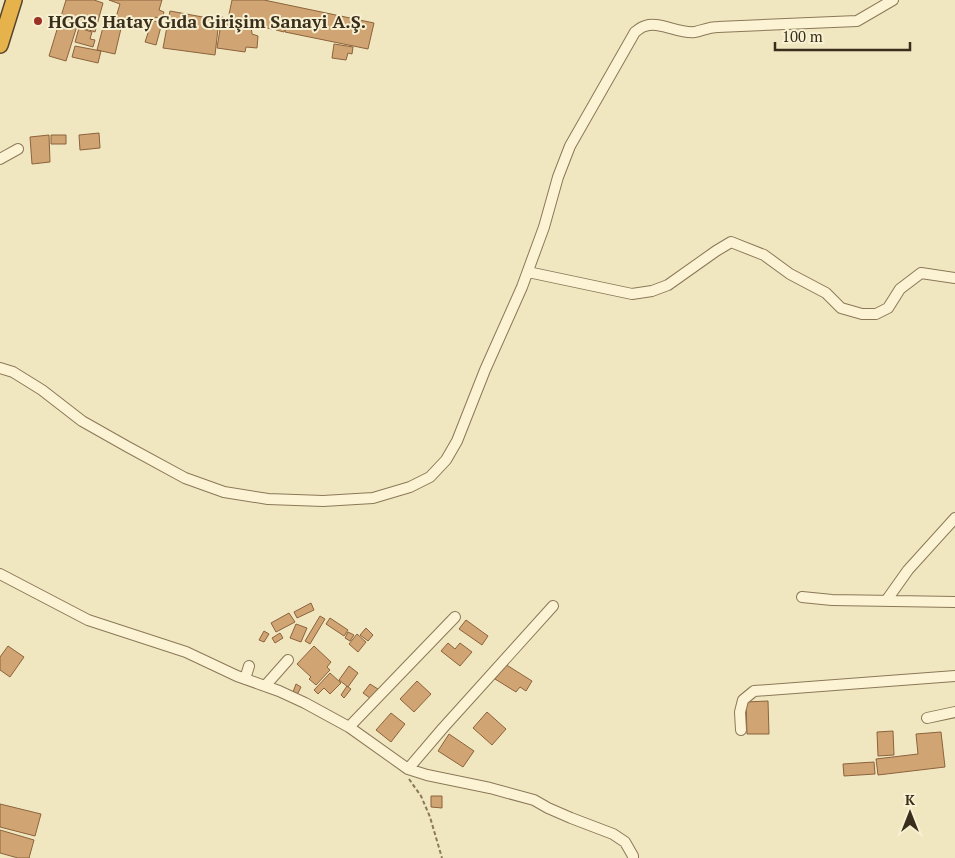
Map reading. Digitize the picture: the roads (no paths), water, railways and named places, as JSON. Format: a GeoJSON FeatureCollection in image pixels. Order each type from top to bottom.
{"type":"FeatureCollection","features":[{"type":"Feature","properties":{"kind":"highway"},"geometry":{"type":"LineString","coordinates":[[0,45],[14,0]]}},
{"type":"Feature","properties":{"kind":"street"},"geometry":{"type":"LineString","coordinates":[[0,368],[14,372],[42,390],[82,421],[128,447],[185,478],[224,492],[268,499],[323,501],[373,498],[410,487],[430,477],[446,460],[457,440],[528,272],[570,146],[635,32],[645,26],[668,27],[681,31],[695,32],[704,28],[718,27],[857,21],[893,0]]}},
{"type":"Feature","properties":{"kind":"street"},"geometry":{"type":"LineString","coordinates":[[0,159],[18,149]]}},
{"type":"Feature","properties":{"kind":"street"},"geometry":{"type":"LineString","coordinates":[[528,272],[632,294],[652,291],[668,285],[731,242],[764,255],[790,274],[826,292],[841,308],[862,314],[876,314],[888,308],[900,289],[921,273],[955,278]]}},
{"type":"Feature","properties":{"kind":"street"},"geometry":{"type":"LineString","coordinates":[[886,601],[908,570],[955,518]]}},
{"type":"Feature","properties":{"kind":"street"},"geometry":{"type":"LineString","coordinates":[[0,574],[88,620],[186,652],[245,679],[305,703],[349,728],[408,769],[427,776],[490,788],[534,800],[571,818],[613,834],[625,842],[633,858]]}},
{"type":"Feature","properties":{"kind":"street"},"geometry":{"type":"LineString","coordinates":[[802,597],[832,600],[955,602]]}},
{"type":"Feature","properties":{"kind":"street"},"geometry":{"type":"LineString","coordinates":[[408,769],[442,728],[553,606]]}},
{"type":"Feature","properties":{"kind":"street"},"geometry":{"type":"LineString","coordinates":[[349,728],[455,617]]}},
{"type":"Feature","properties":{"kind":"street"},"geometry":{"type":"LineString","coordinates":[[265,686],[288,660]]}},
{"type":"Feature","properties":{"kind":"street"},"geometry":{"type":"LineString","coordinates":[[245,679],[249,666]]}},
{"type":"Feature","properties":{"kind":"street"},"geometry":{"type":"LineString","coordinates":[[741,730],[740,712],[743,700],[754,691],[955,676]]}},
{"type":"Feature","properties":{"kind":"street"},"geometry":{"type":"LineString","coordinates":[[927,718],[955,712]]}},
{"type":"Feature","properties":{"kind":"place","name":"HGGS Hatay Gıda Girişim Sanayi A.Ş."},"geometry":{"type":"Point","coordinates":[38,21]}}]}
